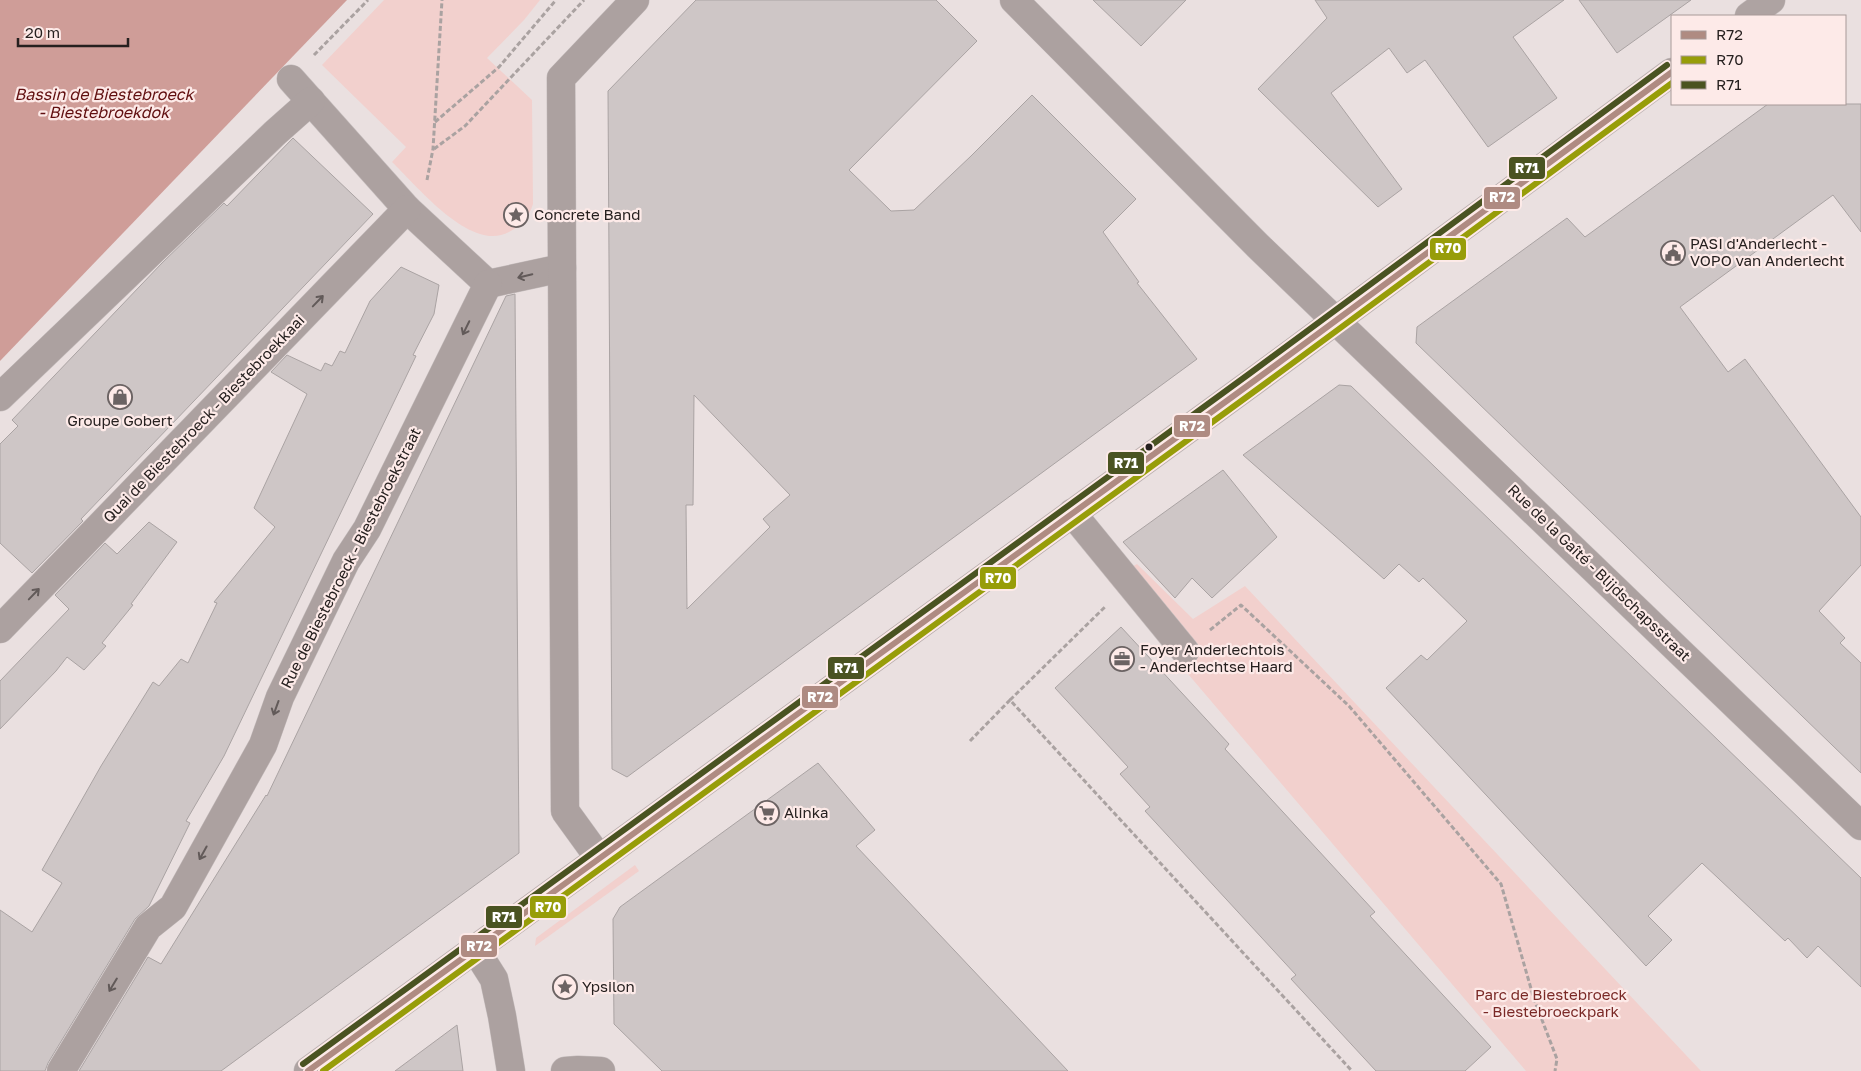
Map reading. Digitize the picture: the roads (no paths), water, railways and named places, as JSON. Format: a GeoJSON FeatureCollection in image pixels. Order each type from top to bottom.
{"type":"FeatureCollection","features":[{"type":"Feature","properties":{"kind":"main road"},"geometry":{"type":"LineString","coordinates":[[1750,15],[1771,0]]}},
{"type":"Feature","properties":{"kind":"main road"},"geometry":{"type":"LineString","coordinates":[[308,1071],[1336,321],[1671,73]]}},
{"type":"Feature","properties":{"kind":"street"},"geometry":{"type":"LineString","coordinates":[[599,858],[565,811],[561,78],[635,0]]}},
{"type":"Feature","properties":{"kind":"street","name":"Rue de la Gaîté - Blijdschapsstraat"},"geometry":{"type":"LineString","coordinates":[[1014,0],[1258,246],[1861,826]]}},
{"type":"Feature","properties":{"kind":"street"},"geometry":{"type":"LineString","coordinates":[[291,79],[407,209],[488,284],[562,268]]}},
{"type":"Feature","properties":{"kind":"street"},"geometry":{"type":"LineString","coordinates":[[0,397],[275,133],[311,101]]}},
{"type":"Feature","properties":{"kind":"street","name":"Quai de Biestebroeck - Biestebroekkaai"},"geometry":{"type":"LineString","coordinates":[[0,629],[407,209]]}},
{"type":"Feature","properties":{"kind":"street","name":"Rue de Biestebroeck - Biestebroekstraat"},"geometry":{"type":"LineString","coordinates":[[61,1071],[148,927],[173,907],[263,745],[280,697],[346,561],[367,528],[488,284]]}},
{"type":"Feature","properties":{"kind":"street"},"geometry":{"type":"LineString","coordinates":[[1072,513],[1185,651]]}},
{"type":"Feature","properties":{"kind":"street"},"geometry":{"type":"LineString","coordinates":[[475,949],[494,979],[511,1071]]}},
{"type":"Feature","properties":{"kind":"street"},"geometry":{"type":"LineString","coordinates":[[564,1071],[601,1071]]}},
{"type":"Feature","properties":{"kind":"water","name":"Bassin de Biestebroeck - Biestebroekdok"},"geometry":{"type":"Polygon","coordinates":[[[0,0],[347,0],[0,361],[0,0]]]}},
{"type":"Feature","properties":{"kind":"place","name":"Concrete Band"},"geometry":{"type":"Point","coordinates":[516,215]}},
{"type":"Feature","properties":{"kind":"place","name":"PASI d'Anderlecht - VOPO van Anderlecht"},"geometry":{"type":"Point","coordinates":[1673,253]}},
{"type":"Feature","properties":{"kind":"place","name":"Groupe Gobert"},"geometry":{"type":"Point","coordinates":[120,397]}},
{"type":"Feature","properties":{"kind":"place","name":"Foyer Anderlechtois - Anderlechtse Haard"},"geometry":{"type":"Point","coordinates":[1122,659]}},
{"type":"Feature","properties":{"kind":"place","name":"Alinka"},"geometry":{"type":"Point","coordinates":[767,813]}},
{"type":"Feature","properties":{"kind":"place","name":"Ypsilon"},"geometry":{"type":"Point","coordinates":[565,987]}},
{"type":"Feature","properties":{"kind":"park label","name":"Parc de Biestebroeck - Biestebroeckpark"},"geometry":{"type":"Point","coordinates":[1551,1004]}}]}
